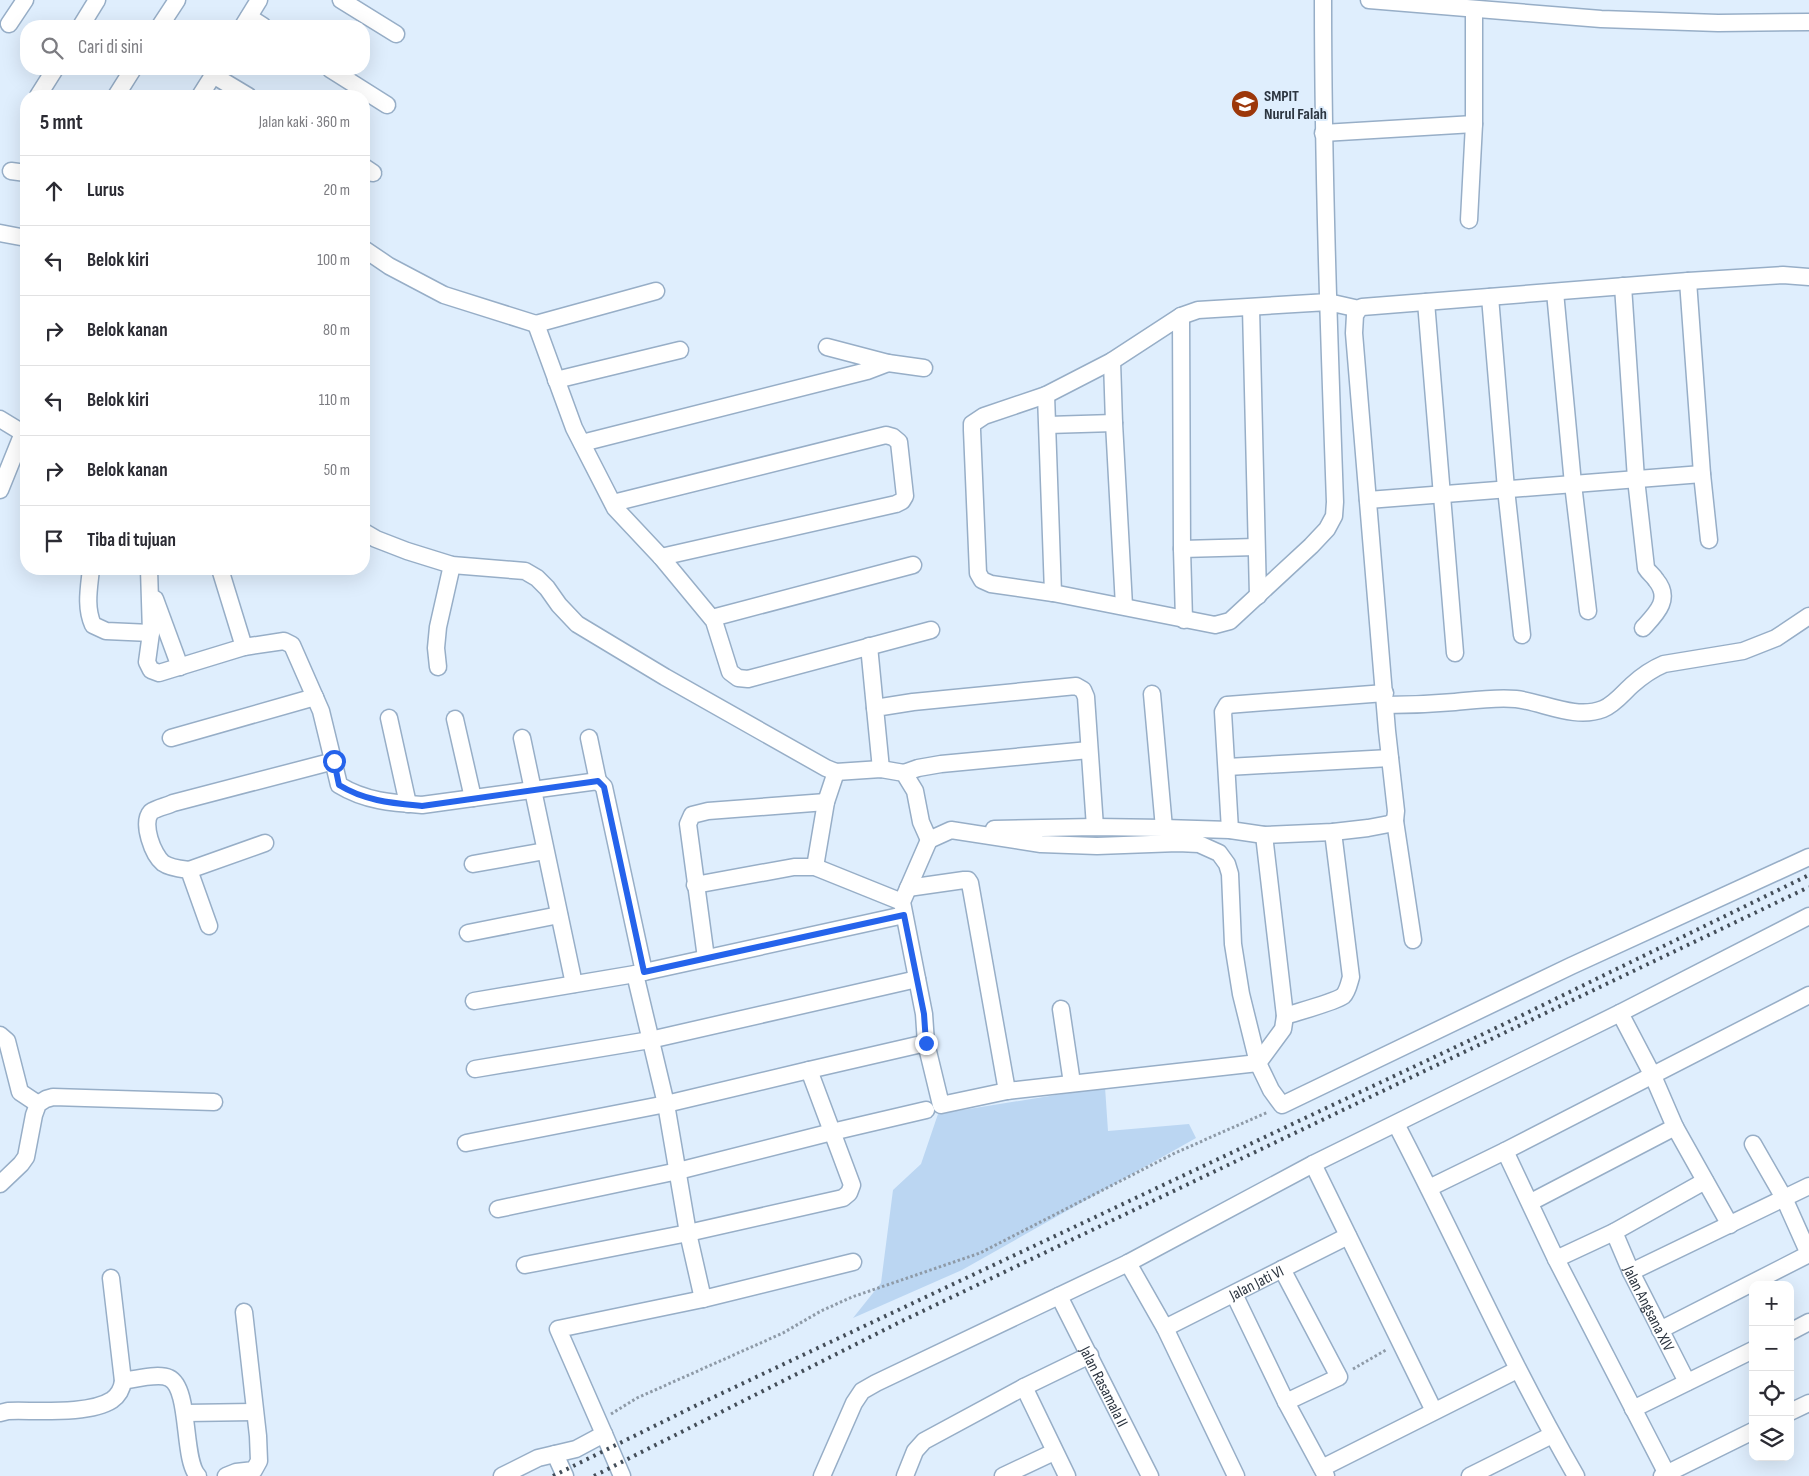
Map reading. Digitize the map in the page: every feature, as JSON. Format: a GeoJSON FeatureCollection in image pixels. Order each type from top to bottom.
{"type":"FeatureCollection","features":[{"type":"Feature","properties":{"kind":"street"},"geometry":{"type":"LineString","coordinates":[[9,24],[25,0]]}},
{"type":"Feature","properties":{"kind":"street"},"geometry":{"type":"LineString","coordinates":[[85,20],[97,0]]}},
{"type":"Feature","properties":{"kind":"street"},"geometry":{"type":"LineString","coordinates":[[164,20],[177,0]]}},
{"type":"Feature","properties":{"kind":"street"},"geometry":{"type":"LineString","coordinates":[[342,0],[396,34]]}},
{"type":"Feature","properties":{"kind":"street"},"geometry":{"type":"LineString","coordinates":[[1323,0],[1323,134],[1328,302],[1334,516],[1327,529],[1312,546],[1258,596],[1230,621],[1222,624],[1215,625],[1184,620],[1124,606],[991,584],[982,580],[978,573],[972,424],[984,416],[1046,395],[1112,361],[1182,316],[1198,310],[1328,302],[1359,309],[1362,307],[1490,296],[1688,281],[1783,275],[1809,277]]}},
{"type":"Feature","properties":{"kind":"street"},"geometry":{"type":"LineString","coordinates":[[1370,0],[1601,19],[1718,23],[1809,22]]}},
{"type":"Feature","properties":{"kind":"street"},"geometry":{"type":"LineString","coordinates":[[252,9],[259,20]]}},
{"type":"Feature","properties":{"kind":"street"},"geometry":{"type":"LineString","coordinates":[[1469,220],[1474,124],[1474,9]]}},
{"type":"Feature","properties":{"kind":"street"},"geometry":{"type":"LineString","coordinates":[[42,90],[51,75]]}},
{"type":"Feature","properties":{"kind":"street"},"geometry":{"type":"LineString","coordinates":[[120,90],[129,75]]}},
{"type":"Feature","properties":{"kind":"street"},"geometry":{"type":"LineString","coordinates":[[204,90],[213,75]]}},
{"type":"Feature","properties":{"kind":"street"},"geometry":{"type":"LineString","coordinates":[[219,75],[240,90]]}},
{"type":"Feature","properties":{"kind":"street"},"geometry":{"type":"LineString","coordinates":[[340,75],[363,90]]}},
{"type":"Feature","properties":{"kind":"street"},"geometry":{"type":"LineString","coordinates":[[370,94],[387,105]]}},
{"type":"Feature","properties":{"kind":"street"},"geometry":{"type":"LineString","coordinates":[[1323,134],[1474,124]]}},
{"type":"Feature","properties":{"kind":"street"},"geometry":{"type":"LineString","coordinates":[[0,233],[20,237]]}},
{"type":"Feature","properties":{"kind":"street"},"geometry":{"type":"LineString","coordinates":[[370,253],[389,266],[444,295],[536,324],[656,291]]}},
{"type":"Feature","properties":{"kind":"street"},"geometry":{"type":"LineString","coordinates":[[1688,281],[1702,474],[1709,540]]}},
{"type":"Feature","properties":{"kind":"street"},"geometry":{"type":"LineString","coordinates":[[1623,286],[1636,479],[1646,568],[1648,573],[1656,579],[1663,595],[1661,607],[1643,628]]}},
{"type":"Feature","properties":{"kind":"street"},"geometry":{"type":"LineString","coordinates":[[1554,292],[1588,611]]}},
{"type":"Feature","properties":{"kind":"street"},"geometry":{"type":"LineString","coordinates":[[1490,296],[1506,489],[1522,636]]}},
{"type":"Feature","properties":{"kind":"street"},"geometry":{"type":"LineString","coordinates":[[1426,302],[1455,653]]}},
{"type":"Feature","properties":{"kind":"street"},"geometry":{"type":"LineString","coordinates":[[1250,308],[1258,596]]}},
{"type":"Feature","properties":{"kind":"street"},"geometry":{"type":"LineString","coordinates":[[1359,309],[1355,319],[1354,333],[1368,500],[1396,811],[1395,821],[1412,940]]}},
{"type":"Feature","properties":{"kind":"street"},"geometry":{"type":"LineString","coordinates":[[1182,316],[1182,549],[1184,620]]}},
{"type":"Feature","properties":{"kind":"street"},"geometry":{"type":"LineString","coordinates":[[536,324],[574,428],[613,503],[712,618],[724,648],[730,672],[738,678],[748,679],[931,630]]}},
{"type":"Feature","properties":{"kind":"street"},"geometry":{"type":"LineString","coordinates":[[826,348],[888,363],[924,368]]}},
{"type":"Feature","properties":{"kind":"street"},"geometry":{"type":"LineString","coordinates":[[556,380],[680,350]]}},
{"type":"Feature","properties":{"kind":"street"},"geometry":{"type":"LineString","coordinates":[[1112,361],[1124,606]]}},
{"type":"Feature","properties":{"kind":"street"},"geometry":{"type":"LineString","coordinates":[[582,443],[868,371],[888,363]]}},
{"type":"Feature","properties":{"kind":"street"},"geometry":{"type":"LineString","coordinates":[[1046,395],[1053,593]]}},
{"type":"Feature","properties":{"kind":"street"},"geometry":{"type":"LineString","coordinates":[[0,419],[20,431]]}},
{"type":"Feature","properties":{"kind":"street"},"geometry":{"type":"LineString","coordinates":[[1048,424],[1114,423]]}},
{"type":"Feature","properties":{"kind":"street"},"geometry":{"type":"LineString","coordinates":[[613,503],[886,435],[893,436],[899,442],[905,496],[896,504],[661,557]]}},
{"type":"Feature","properties":{"kind":"street"},"geometry":{"type":"LineString","coordinates":[[0,490],[20,442]]}},
{"type":"Feature","properties":{"kind":"street"},"geometry":{"type":"LineString","coordinates":[[1368,500],[1702,474]]}},
{"type":"Feature","properties":{"kind":"street"},"geometry":{"type":"LineString","coordinates":[[370,536],[407,551],[452,565],[525,571],[537,578],[547,588],[559,605],[577,624],[665,678],[836,772],[880,769],[904,773],[918,768],[941,764],[1089,750]]}},
{"type":"Feature","properties":{"kind":"street"},"geometry":{"type":"LineString","coordinates":[[1182,549],[1256,547]]}},
{"type":"Feature","properties":{"kind":"street"},"geometry":{"type":"LineString","coordinates":[[438,667],[436,648],[438,627],[452,565]]}},
{"type":"Feature","properties":{"kind":"street"},"geometry":{"type":"LineString","coordinates":[[712,618],[913,565]]}},
{"type":"Feature","properties":{"kind":"street"},"geometry":{"type":"LineString","coordinates":[[90,575],[88,615],[93,625],[106,631],[151,633]]}},
{"type":"Feature","properties":{"kind":"street"},"geometry":{"type":"LineString","coordinates":[[149,575],[151,633],[147,662],[151,670],[159,673],[244,648],[284,641],[292,645],[321,711],[339,785],[352,793],[361,797],[422,806],[598,781]]}},
{"type":"Feature","properties":{"kind":"street"},"geometry":{"type":"LineString","coordinates":[[222,575],[244,648]]}},
{"type":"Feature","properties":{"kind":"street"},"geometry":{"type":"LineString","coordinates":[[150,586],[180,667]]}},
{"type":"Feature","properties":{"kind":"street"},"geometry":{"type":"LineString","coordinates":[[1230,830],[1223,712],[1227,705],[1385,699],[1422,704],[1490,698],[1515,699],[1571,712],[1589,712],[1603,709],[1618,699],[1631,685],[1653,669],[1664,664],[1743,651],[1776,638],[1809,616]]}},
{"type":"Feature","properties":{"kind":"street"},"geometry":{"type":"LineString","coordinates":[[869,646],[880,769]]}},
{"type":"Feature","properties":{"kind":"street"},"geometry":{"type":"LineString","coordinates":[[875,708],[913,702],[1076,686],[1083,690],[1086,697],[1095,827]]}},
{"type":"Feature","properties":{"kind":"street"},"geometry":{"type":"LineString","coordinates":[[1152,694],[1164,828]]}},
{"type":"Feature","properties":{"kind":"street"},"geometry":{"type":"LineString","coordinates":[[172,738],[315,697]]}},
{"type":"Feature","properties":{"kind":"street"},"geometry":{"type":"LineString","coordinates":[[389,718],[408,804]]}},
{"type":"Feature","properties":{"kind":"street"},"geometry":{"type":"LineString","coordinates":[[455,719],[473,798]]}},
{"type":"Feature","properties":{"kind":"street"},"geometry":{"type":"LineString","coordinates":[[522,738],[574,984]]}},
{"type":"Feature","properties":{"kind":"street"},"geometry":{"type":"LineString","coordinates":[[589,738],[598,781],[604,787],[650,1040],[666,1104],[688,1233],[704,1299]]}},
{"type":"Feature","properties":{"kind":"street"},"geometry":{"type":"LineString","coordinates":[[1227,767],[1390,758]]}},
{"type":"Feature","properties":{"kind":"street"},"geometry":{"type":"LineString","coordinates":[[265,843],[189,870],[177,869],[163,864],[156,856],[150,843],[147,824],[148,816],[152,811],[173,803],[334,761]]}},
{"type":"Feature","properties":{"kind":"street"},"geometry":{"type":"LineString","coordinates":[[815,867],[826,802],[836,772]]}},
{"type":"Feature","properties":{"kind":"street"},"geometry":{"type":"LineString","coordinates":[[904,773],[915,791],[921,822],[929,840]]}},
{"type":"Feature","properties":{"kind":"street"},"geometry":{"type":"LineString","coordinates":[[706,958],[688,824],[692,815],[708,811],[826,802]]}},
{"type":"Feature","properties":{"kind":"street"},"geometry":{"type":"LineString","coordinates":[[1264,835],[1285,1016],[1283,1030],[1258,1063],[1007,1091],[942,1106],[926,1043],[924,1014],[905,902],[929,840],[951,830],[1095,827],[1164,828],[1230,830],[1264,835],[1333,832],[1368,828],[1395,821]]}},
{"type":"Feature","properties":{"kind":"street"},"geometry":{"type":"LineString","coordinates":[[951,830],[1041,844],[1097,846],[1199,844],[1219,853],[1227,864],[1230,874],[1233,944],[1241,994],[1258,1063],[1271,1090],[1282,1105],[1580,962],[1809,857]]}},
{"type":"Feature","properties":{"kind":"street"},"geometry":{"type":"LineString","coordinates":[[1285,1016],[1339,998],[1346,991],[1351,977],[1333,832]]}},
{"type":"Feature","properties":{"kind":"street"},"geometry":{"type":"LineString","coordinates":[[473,864],[545,851]]}},
{"type":"Feature","properties":{"kind":"street"},"geometry":{"type":"LineString","coordinates":[[695,884],[794,867],[815,867],[905,902]]}},
{"type":"Feature","properties":{"kind":"street"},"geometry":{"type":"LineString","coordinates":[[189,870],[209,926]]}},
{"type":"Feature","properties":{"kind":"street"},"geometry":{"type":"LineString","coordinates":[[474,1001],[639,973],[706,958],[905,902],[968,880],[1007,1091]]}},
{"type":"Feature","properties":{"kind":"street"},"geometry":{"type":"LineString","coordinates":[[468,933],[559,915]]}},
{"type":"Feature","properties":{"kind":"street"},"geometry":{"type":"LineString","coordinates":[[822,1476],[854,1404],[862,1391],[876,1383],[1128,1263],[1313,1164],[1620,1013],[1809,916]]}},
{"type":"Feature","properties":{"kind":"street"},"geometry":{"type":"LineString","coordinates":[[476,1069],[650,1040],[917,979]]}},
{"type":"Feature","properties":{"kind":"street"},"geometry":{"type":"LineString","coordinates":[[1429,1188],[1653,1076],[1809,995]]}},
{"type":"Feature","properties":{"kind":"street"},"geometry":{"type":"LineString","coordinates":[[1061,1009],[1072,1083]]}},
{"type":"Feature","properties":{"kind":"street"},"geometry":{"type":"LineString","coordinates":[[1620,1013],[1653,1076],[1675,1127],[1730,1225]]}},
{"type":"Feature","properties":{"kind":"street"},"geometry":{"type":"LineString","coordinates":[[1,1031],[7,1041],[20,1092],[38,1104]]}},
{"type":"Feature","properties":{"kind":"street"},"geometry":{"type":"LineString","coordinates":[[466,1143],[666,1104],[926,1043]]}},
{"type":"Feature","properties":{"kind":"street"},"geometry":{"type":"LineString","coordinates":[[525,1265],[688,1233],[843,1198],[849,1193],[852,1185],[809,1070]]}},
{"type":"Feature","properties":{"kind":"street"},"geometry":{"type":"LineString","coordinates":[[0,1184],[26,1157],[34,1115],[38,1104],[46,1099],[53,1097],[214,1102]]}},
{"type":"Feature","properties":{"kind":"street"},"geometry":{"type":"LineString","coordinates":[[498,1209],[678,1171],[926,1110]]}},
{"type":"Feature","properties":{"kind":"street"},"geometry":{"type":"LineString","coordinates":[[1396,1124],[1517,1370],[1576,1476]]}},
{"type":"Feature","properties":{"kind":"street"},"geometry":{"type":"LineString","coordinates":[[1531,1202],[1675,1127]]}},
{"type":"Feature","properties":{"kind":"street"},"geometry":{"type":"LineString","coordinates":[[1660,1330],[1809,1254],[1784,1198],[1753,1144]]}},
{"type":"Feature","properties":{"kind":"street"},"geometry":{"type":"LineString","coordinates":[[1505,1151],[1531,1202],[1556,1258],[1666,1475],[1749,1433]]}},
{"type":"Feature","properties":{"kind":"street"},"geometry":{"type":"LineString","coordinates":[[1313,1164],[1434,1411]]}},
{"type":"Feature","properties":{"kind":"street"},"geometry":{"type":"LineString","coordinates":[[1556,1258],[1614,1232],[1705,1181]]}},
{"type":"Feature","properties":{"kind":"street"},"geometry":{"type":"LineString","coordinates":[[1631,1272],[1809,1186]]}},
{"type":"Feature","properties":{"kind":"street","name":"Jalan Angsana XIV"},"geometry":{"type":"LineString","coordinates":[[1614,1232],[1631,1272],[1687,1382]]}},
{"type":"Feature","properties":{"kind":"street","name":"Jalan Jati VI"},"geometry":{"type":"LineString","coordinates":[[1165,1328],[1348,1236]]}},
{"type":"Feature","properties":{"kind":"street"},"geometry":{"type":"LineString","coordinates":[[622,1476],[599,1431],[558,1330],[704,1299],[853,1262]]}},
{"type":"Feature","properties":{"kind":"street"},"geometry":{"type":"LineString","coordinates":[[1128,1263],[1165,1328],[1236,1476]]}},
{"type":"Feature","properties":{"kind":"street"},"geometry":{"type":"LineString","coordinates":[[1282,1269],[1339,1377],[1286,1402]]}},
{"type":"Feature","properties":{"kind":"street"},"geometry":{"type":"LineString","coordinates":[[0,1413],[8,1411],[82,1410],[99,1405],[117,1396],[123,1381],[111,1278]]}},
{"type":"Feature","properties":{"kind":"street"},"geometry":{"type":"LineString","coordinates":[[1234,1294],[1286,1402],[1324,1472],[1434,1411],[1517,1370]]}},
{"type":"Feature","properties":{"kind":"street","name":"Jalan Rasamala II"},"geometry":{"type":"LineString","coordinates":[[1059,1296],[1150,1476]]}},
{"type":"Feature","properties":{"kind":"street"},"geometry":{"type":"LineString","coordinates":[[226,1476],[236,1472],[254,1470],[257,1468],[259,1461],[258,1436],[244,1312]]}},
{"type":"Feature","properties":{"kind":"street"},"geometry":{"type":"LineString","coordinates":[[1794,1330],[1809,1322]]}},
{"type":"Feature","properties":{"kind":"street"},"geometry":{"type":"LineString","coordinates":[[1633,1409],[1749,1352]]}},
{"type":"Feature","properties":{"kind":"street"},"geometry":{"type":"LineString","coordinates":[[905,1476],[915,1451],[924,1441],[1024,1387],[1090,1355]]}},
{"type":"Feature","properties":{"kind":"street"},"geometry":{"type":"LineString","coordinates":[[123,1381],[162,1376],[170,1378],[176,1383],[185,1413],[192,1466],[198,1476]]}},
{"type":"Feature","properties":{"kind":"street"},"geometry":{"type":"LineString","coordinates":[[1024,1387],[1067,1476]]}},
{"type":"Feature","properties":{"kind":"street"},"geometry":{"type":"LineString","coordinates":[[1794,1410],[1809,1403]]}},
{"type":"Feature","properties":{"kind":"street"},"geometry":{"type":"LineString","coordinates":[[185,1413],[254,1412]]}},
{"type":"Feature","properties":{"kind":"street"},"geometry":{"type":"LineString","coordinates":[[502,1476],[526,1463],[576,1449],[599,1431]]}},
{"type":"Feature","properties":{"kind":"street"},"geometry":{"type":"LineString","coordinates":[[1470,1476],[1552,1435]]}},
{"type":"Feature","properties":{"kind":"street"},"geometry":{"type":"LineString","coordinates":[[1003,1476],[1054,1452]]}},
{"type":"Feature","properties":{"kind":"street"},"geometry":{"type":"LineString","coordinates":[[555,1454],[565,1476]]}},
{"type":"Feature","properties":{"kind":"path"},"geometry":{"type":"LineString","coordinates":[[599,1431],[637,1398],[782,1333],[821,1311],[875,1288],[929,1272],[980,1253],[1175,1153],[1282,1105]]}},
{"type":"Feature","properties":{"kind":"path"},"geometry":{"type":"LineString","coordinates":[[1339,1377],[1401,1342]]}},
{"type":"Feature","properties":{"kind":"shaded area"},"geometry":{"type":"Polygon","coordinates":[[[1105,1087],[1108,1131],[1189,1124],[1196,1138],[962,1270],[853,1318],[881,1283],[893,1190],[921,1164],[938,1114],[1105,1087]]]}},
{"type":"Feature","properties":{"kind":"railway"},"geometry":{"type":"LineString","coordinates":[[553,1476],[697,1405],[1498,1027],[1809,875]]}},
{"type":"Feature","properties":{"kind":"railway"},"geometry":{"type":"LineString","coordinates":[[594,1476],[902,1321],[1809,887]]}},
{"type":"Feature","properties":{"kind":"place","name":"SMPIT Nurul Falah"},"geometry":{"type":"Point","coordinates":[1245,104]}},
{"type":"Feature","properties":{"kind":"route"},"geometry":{"type":"LineString","coordinates":[[334,761],[339,785],[352,793],[361,797],[422,806],[598,781],[604,787],[644,972],[904,915],[924,1014],[926,1043]]}}]}
